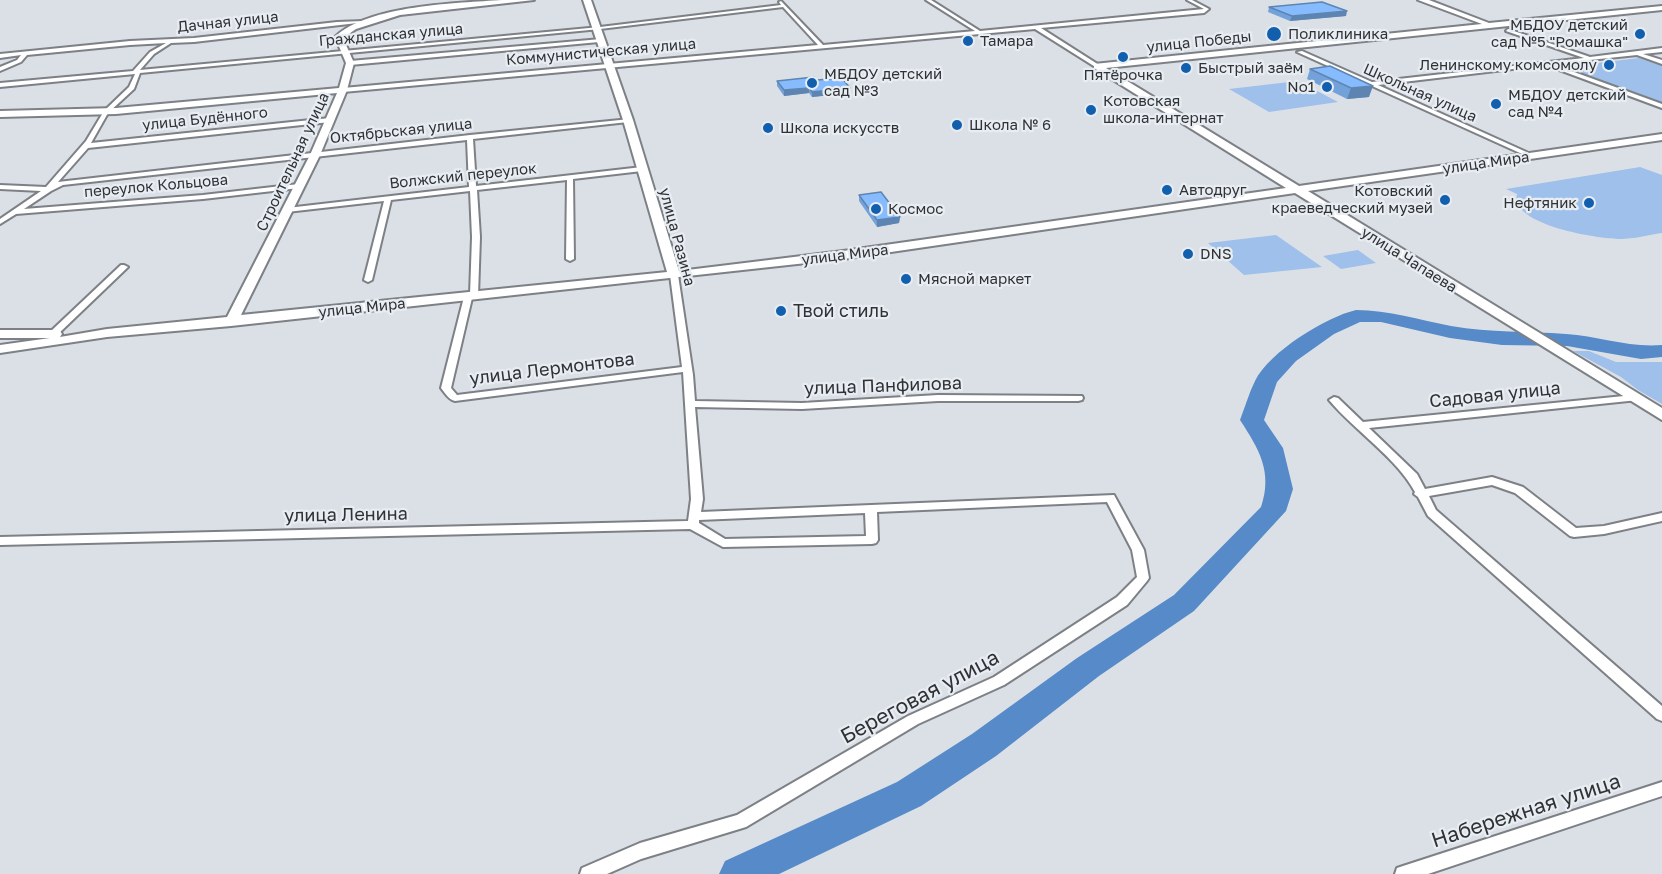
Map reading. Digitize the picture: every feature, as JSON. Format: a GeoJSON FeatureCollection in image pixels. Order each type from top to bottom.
{"type":"FeatureCollection","features":[{"type":"Feature","properties":{"kind":"street","name":"Дачная улица"},"geometry":{"type":"LineString","coordinates":[[0,56],[171,42],[364,22],[409,13],[530,0]]}},
{"type":"Feature","properties":{"kind":"street","name":"улица Разина"},"geometry":{"type":"LineString","coordinates":[[587,0],[628,120],[674,275],[690,404],[697,498],[693,521]]}},
{"type":"Feature","properties":{"kind":"street"},"geometry":{"type":"LineString","coordinates":[[779,0],[821,46]]}},
{"type":"Feature","properties":{"kind":"street"},"geometry":{"type":"LineString","coordinates":[[928,0],[979,32]]}},
{"type":"Feature","properties":{"kind":"street","name":"Коммунистическая улица"},"geometry":{"type":"LineString","coordinates":[[0,114],[106,112],[1204,12],[1207,9],[1189,0]]}},
{"type":"Feature","properties":{"kind":"street"},"geometry":{"type":"LineString","coordinates":[[1422,0],[1602,62]]}},
{"type":"Feature","properties":{"kind":"street"},"geometry":{"type":"LineString","coordinates":[[1652,0],[1662,3]]}},
{"type":"Feature","properties":{"kind":"street","name":"Гражданская улица"},"geometry":{"type":"LineString","coordinates":[[0,85],[595,28],[784,6]]}},
{"type":"Feature","properties":{"kind":"street","name":"улица Победы"},"geometry":{"type":"LineString","coordinates":[[1101,69],[1662,8]]}},
{"type":"Feature","properties":{"kind":"street","name":"улица Победы"},"geometry":{"type":"LineString","coordinates":[[1101,69],[1299,52],[1662,14]]}},
{"type":"Feature","properties":{"kind":"street","name":"Строительная улица"},"geometry":{"type":"LineString","coordinates":[[231,322],[315,155],[343,90],[350,63],[339,37],[345,30],[364,22]]}},
{"type":"Feature","properties":{"kind":"street","name":"улица Чапаева"},"geometry":{"type":"LineString","coordinates":[[1035,27],[1662,415]]}},
{"type":"Feature","properties":{"kind":"street"},"geometry":{"type":"LineString","coordinates":[[350,63],[599,40]]}},
{"type":"Feature","properties":{"kind":"street"},"geometry":{"type":"LineString","coordinates":[[0,222],[48,189],[84,146],[106,112],[132,88],[138,74],[135,72],[153,53],[171,42]]}},
{"type":"Feature","properties":{"kind":"street"},"geometry":{"type":"LineString","coordinates":[[1372,84],[1662,50]]}},
{"type":"Feature","properties":{"kind":"street","name":"Школьная улица"},"geometry":{"type":"LineString","coordinates":[[1299,52],[1531,156]]}},
{"type":"Feature","properties":{"kind":"street"},"geometry":{"type":"LineString","coordinates":[[1636,53],[1662,62]]}},
{"type":"Feature","properties":{"kind":"street"},"geometry":{"type":"LineString","coordinates":[[0,69],[19,61],[25,54]]}},
{"type":"Feature","properties":{"kind":"street"},"geometry":{"type":"LineString","coordinates":[[1546,64],[1662,106]]}},
{"type":"Feature","properties":{"kind":"street","name":"улица Будённого"},"geometry":{"type":"LineString","coordinates":[[84,146],[330,120]]}},
{"type":"Feature","properties":{"kind":"street","name":"Октябрьская улица"},"geometry":{"type":"LineString","coordinates":[[0,187],[48,189],[62,183],[628,120]]}},
{"type":"Feature","properties":{"kind":"street"},"geometry":{"type":"LineString","coordinates":[[470,137],[476,237],[471,297]]}},
{"type":"Feature","properties":{"kind":"street","name":"улица Мира"},"geometry":{"type":"LineString","coordinates":[[0,348],[24,347],[107,333],[471,297],[843,255],[1662,137]]}},
{"type":"Feature","properties":{"kind":"street","name":"Волжский переулок"},"geometry":{"type":"LineString","coordinates":[[287,210],[642,169]]}},
{"type":"Feature","properties":{"kind":"street"},"geometry":{"type":"LineString","coordinates":[[570,178],[570,260]]}},
{"type":"Feature","properties":{"kind":"street","name":"переулок Кольцова"},"geometry":{"type":"LineString","coordinates":[[15,212],[299,186]]}},
{"type":"Feature","properties":{"kind":"street"},"geometry":{"type":"LineString","coordinates":[[368,280],[388,198]]}},
{"type":"Feature","properties":{"kind":"street"},"geometry":{"type":"LineString","coordinates":[[53,334],[124,267]]}},
{"type":"Feature","properties":{"kind":"street","name":"улица Лермонтова"},"geometry":{"type":"LineString","coordinates":[[471,297],[446,388],[455,398],[687,369]]}},
{"type":"Feature","properties":{"kind":"street"},"geometry":{"type":"LineString","coordinates":[[0,334],[107,333]]}},
{"type":"Feature","properties":{"kind":"street","name":"улица Панфилова"},"geometry":{"type":"LineString","coordinates":[[690,404],[802,406],[938,398],[1078,398]]}},
{"type":"Feature","properties":{"kind":"street","name":"Садовая улица"},"geometry":{"type":"LineString","coordinates":[[1359,426],[1634,398]]}},
{"type":"Feature","properties":{"kind":"street"},"geometry":{"type":"LineString","coordinates":[[1334,400],[1413,477],[1432,513],[1662,715]]}},
{"type":"Feature","properties":{"kind":"street"},"geometry":{"type":"LineString","coordinates":[[1420,494],[1492,481],[1519,489],[1574,533],[1604,530],[1662,516]]}},
{"type":"Feature","properties":{"kind":"street","name":"улица Ленина"},"geometry":{"type":"LineString","coordinates":[[0,542],[693,521],[871,510],[913,505],[1110,498]]}},
{"type":"Feature","properties":{"kind":"street","name":"Береговая улица"},"geometry":{"type":"LineString","coordinates":[[588,874],[640,851],[740,822],[913,720],[999,681],[1122,601],[1143,578],[1138,550],[1110,498]]}},
{"type":"Feature","properties":{"kind":"street"},"geometry":{"type":"LineString","coordinates":[[693,521],[723,543],[872,540],[871,510]]}},
{"type":"Feature","properties":{"kind":"street","name":"Набережная улица"},"geometry":{"type":"LineString","coordinates":[[1403,874],[1662,789]]}},
{"type":"Feature","properties":{"kind":"shaded area"},"geometry":{"type":"Polygon","coordinates":[[[1639,58],[1662,66],[1662,103],[1563,67],[1639,58]]]}},
{"type":"Feature","properties":{"kind":"shaded area"},"geometry":{"type":"Polygon","coordinates":[[[1298,81],[1338,102],[1269,112],[1229,89],[1298,81]]]}},
{"type":"Feature","properties":{"kind":"shaded area","name":"Нефтяник"},"geometry":{"type":"Polygon","coordinates":[[[1640,167],[1662,175],[1662,233],[1620,239],[1558,228],[1527,214],[1518,205],[1517,194],[1506,189],[1640,167]]]}},
{"type":"Feature","properties":{"kind":"shaded area"},"geometry":{"type":"Polygon","coordinates":[[[1276,235],[1322,267],[1244,275],[1208,243],[1276,235]]]}},
{"type":"Feature","properties":{"kind":"shaded area"},"geometry":{"type":"Polygon","coordinates":[[[1358,250],[1376,263],[1341,269],[1323,256],[1358,250]]]}},
{"type":"Feature","properties":{"kind":"shaded area"},"geometry":{"type":"Polygon","coordinates":[[[1573,351],[1589,351],[1616,362],[1662,362],[1662,404],[1621,377],[1573,351]]]}},
{"type":"Feature","properties":{"kind":"building"},"geometry":{"type":"Polygon","coordinates":[[[1322,2],[1347,11],[1292,16],[1269,7],[1322,2]]]}},
{"type":"Feature","properties":{"kind":"building"},"geometry":{"type":"Polygon","coordinates":[[[1330,66],[1373,86],[1351,88],[1310,69],[1330,66]]]}},
{"type":"Feature","properties":{"kind":"building"},"geometry":{"type":"Polygon","coordinates":[[[814,77],[817,80],[842,78],[850,88],[812,92],[809,88],[784,90],[777,81],[814,77]]]}},
{"type":"Feature","properties":{"kind":"building"},"geometry":{"type":"Polygon","coordinates":[[[881,192],[900,217],[877,220],[859,195],[881,192]]]}},
{"type":"Feature","properties":{"kind":"waterway"},"geometry":{"type":"LineString","coordinates":[[738,874],[909,794],[984,745],[1088,667],[1184,603],[1273,511],[1280,489],[1271,448],[1252,420],[1266,380],[1288,356],[1327,330],[1356,316],[1381,316],[1450,332],[1502,339],[1567,340],[1641,353],[1662,351]]}},
{"type":"Feature","properties":{"kind":"place","name":"Поликлиника"},"geometry":{"type":"Point","coordinates":[1274,34]}},
{"type":"Feature","properties":{"kind":"place","name":"МБДОУ детский сад №5 \"Ромашка\""},"geometry":{"type":"Point","coordinates":[1640,34]}},
{"type":"Feature","properties":{"kind":"place","name":"Тамара"},"geometry":{"type":"Point","coordinates":[968,41]}},
{"type":"Feature","properties":{"kind":"place","name":"Пятёрочка"},"geometry":{"type":"Point","coordinates":[1123,57]}},
{"type":"Feature","properties":{"kind":"place","name":"Ленинскому комсомолу"},"geometry":{"type":"Point","coordinates":[1609,65]}},
{"type":"Feature","properties":{"kind":"place","name":"Быстрый заём"},"geometry":{"type":"Point","coordinates":[1186,68]}},
{"type":"Feature","properties":{"kind":"place","name":"МБДОУ детский сад №3"},"geometry":{"type":"Point","coordinates":[812,83]}},
{"type":"Feature","properties":{"kind":"place","name":"No1"},"geometry":{"type":"Point","coordinates":[1327,87]}},
{"type":"Feature","properties":{"kind":"place","name":"МБДОУ детский сад №4"},"geometry":{"type":"Point","coordinates":[1496,104]}},
{"type":"Feature","properties":{"kind":"place","name":"Котовская школа-интернат"},"geometry":{"type":"Point","coordinates":[1091,110]}},
{"type":"Feature","properties":{"kind":"place","name":"Школа № 6"},"geometry":{"type":"Point","coordinates":[957,125]}},
{"type":"Feature","properties":{"kind":"place","name":"Школа искусств"},"geometry":{"type":"Point","coordinates":[768,128]}},
{"type":"Feature","properties":{"kind":"place","name":"Автодруг"},"geometry":{"type":"Point","coordinates":[1167,190]}},
{"type":"Feature","properties":{"kind":"place","name":"Котовский краеведческий музей"},"geometry":{"type":"Point","coordinates":[1445,200]}},
{"type":"Feature","properties":{"kind":"place","name":"Нефтяник"},"geometry":{"type":"Point","coordinates":[1589,203]}},
{"type":"Feature","properties":{"kind":"place","name":"Космос"},"geometry":{"type":"Point","coordinates":[876,209]}},
{"type":"Feature","properties":{"kind":"place","name":"DNS"},"geometry":{"type":"Point","coordinates":[1188,254]}},
{"type":"Feature","properties":{"kind":"place","name":"Мясной маркет"},"geometry":{"type":"Point","coordinates":[906,279]}},
{"type":"Feature","properties":{"kind":"place","name":"Твой стиль"},"geometry":{"type":"Point","coordinates":[781,311]}}]}
